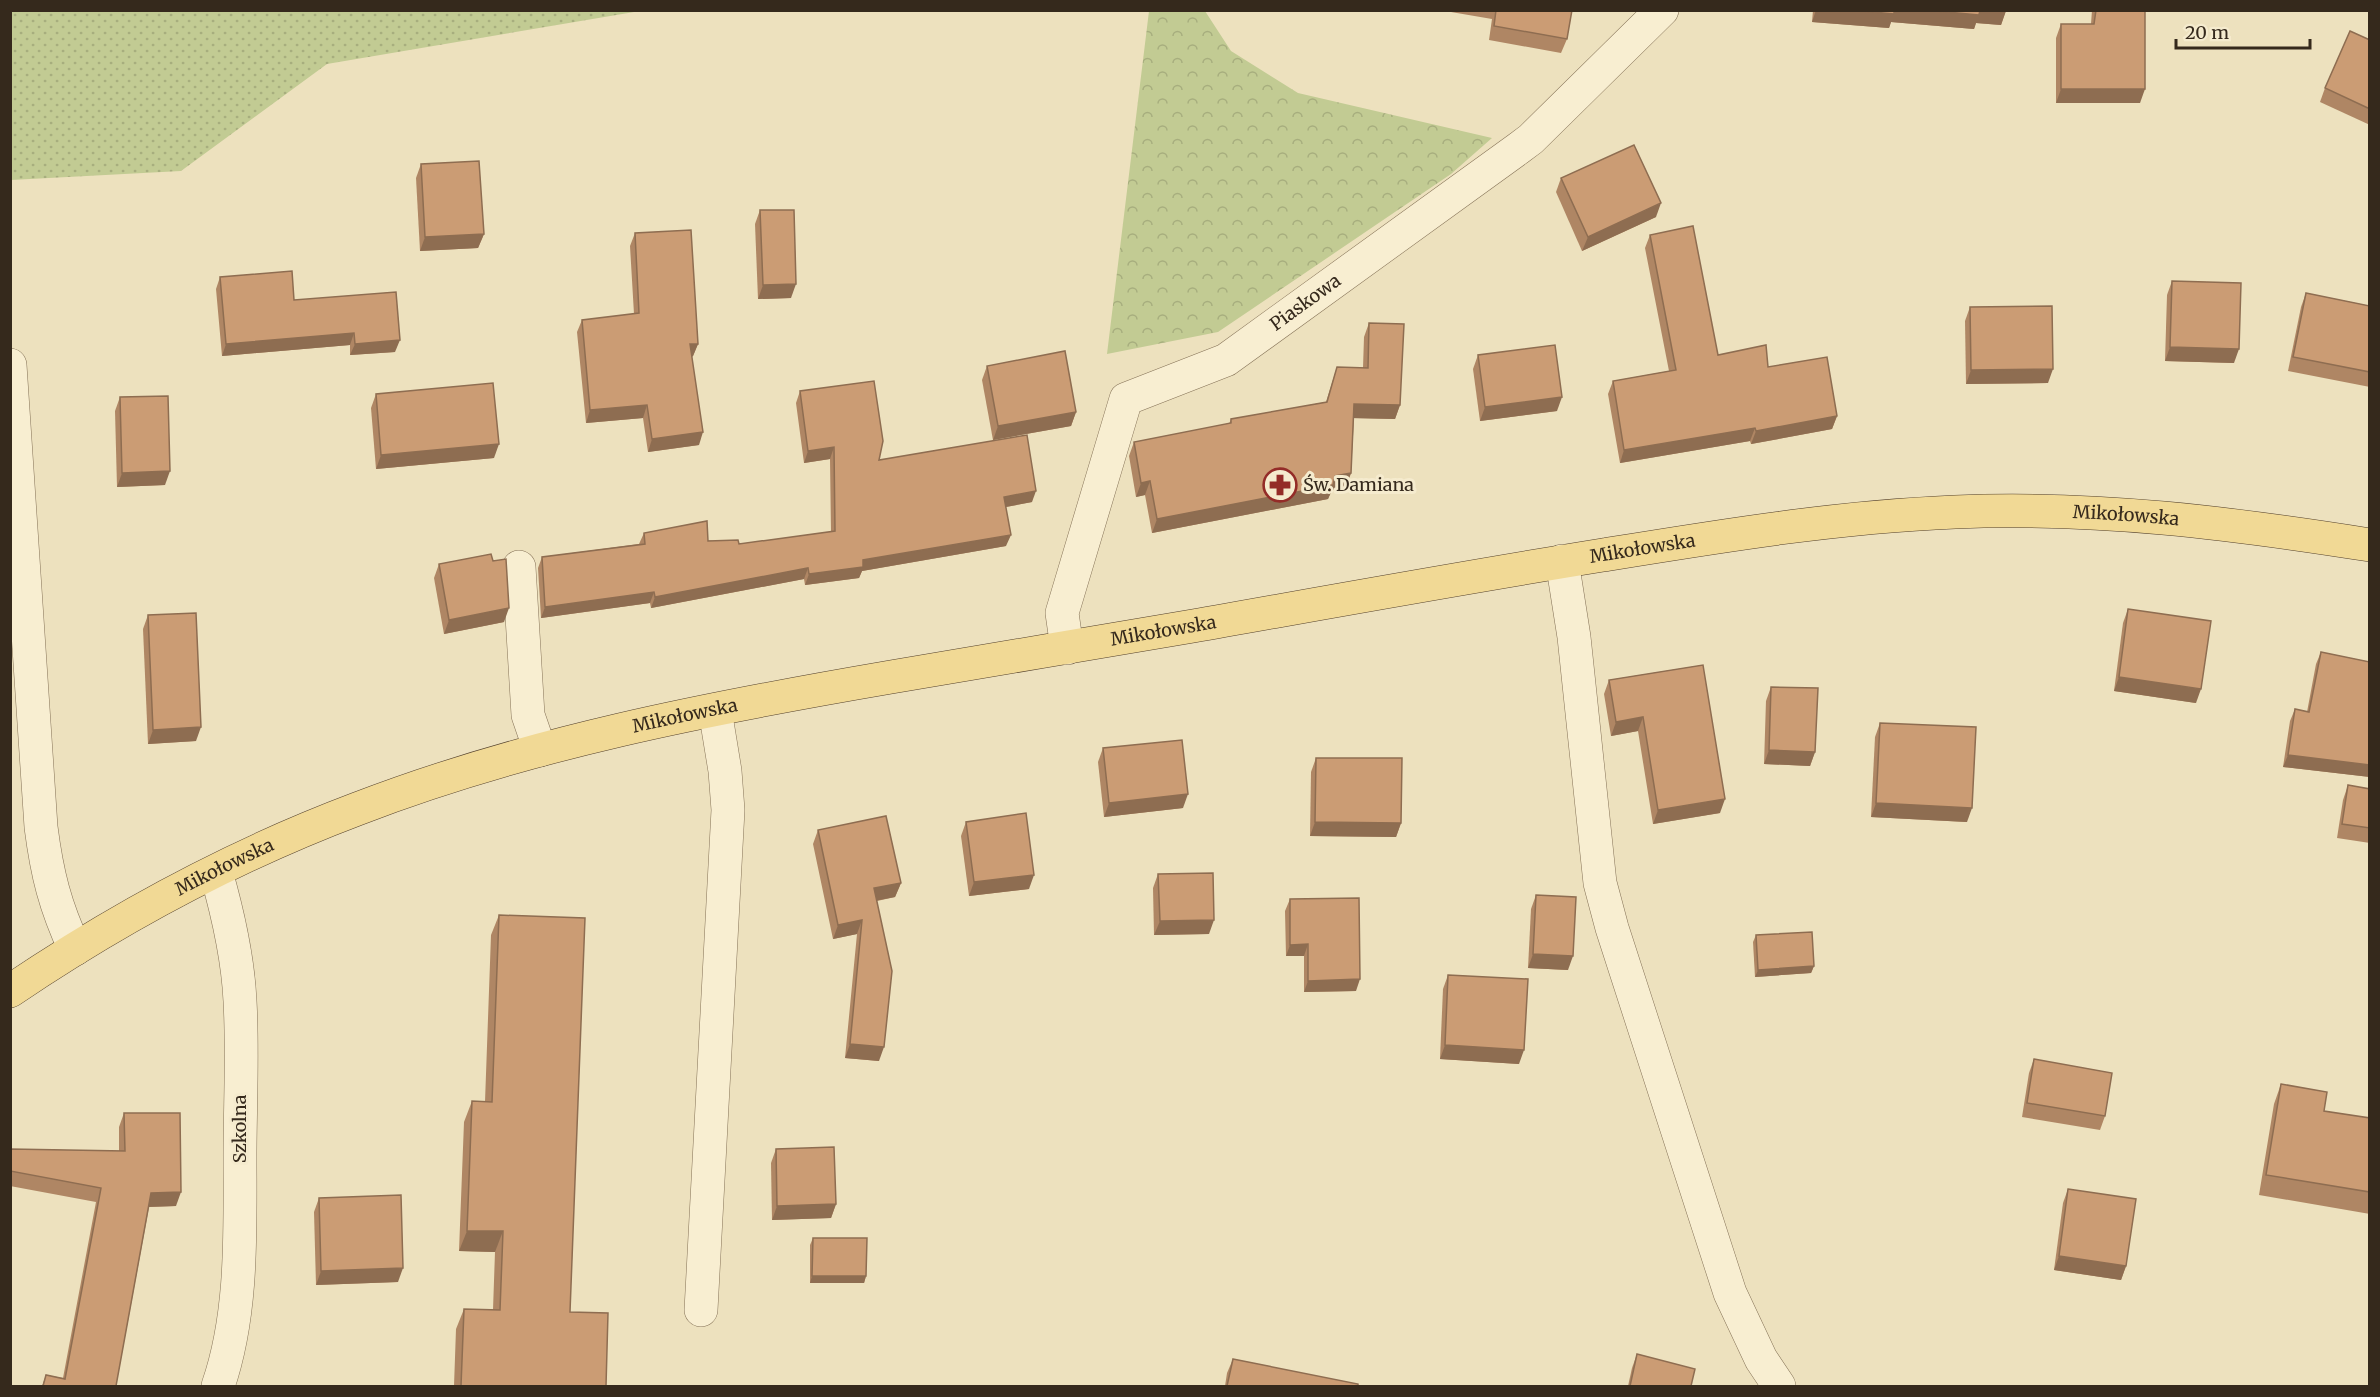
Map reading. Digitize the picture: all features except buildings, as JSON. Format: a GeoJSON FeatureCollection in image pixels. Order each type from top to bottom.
{"type":"FeatureCollection","features":[{"type":"Feature","properties":{"kind":"main road","name":"Mikołowska"},"geometry":{"type":"LineString","coordinates":[[10,991],[125,919],[270,845],[354,810],[471,770],[540,750],[612,732],[822,689],[1562,561],[1795,525],[1864,518],[1961,512],[2054,512],[2184,518],[2370,545]]}},
{"type":"Feature","properties":{"kind":"street","name":"Piaskowa"},"geometry":{"type":"LineString","coordinates":[[1067,648],[1062,613],[1126,399],[1226,360],[1525,144],[1662,10]]}},
{"type":"Feature","properties":{"kind":"street"},"geometry":{"type":"LineString","coordinates":[[10,365],[41,827],[46,868],[60,916],[75,949]]}},
{"type":"Feature","properties":{"kind":"street"},"geometry":{"type":"LineString","coordinates":[[1562,561],[1574,637],[1600,883],[1612,928],[1730,1293],[1761,1359],[1779,1386]]}},
{"type":"Feature","properties":{"kind":"street"},"geometry":{"type":"LineString","coordinates":[[519,567],[528,715],[540,750]]}},
{"type":"Feature","properties":{"kind":"street"},"geometry":{"type":"LineString","coordinates":[[701,1310],[728,810],[725,771],[715,710]]}},
{"type":"Feature","properties":{"kind":"street","name":"Szkolna"},"geometry":{"type":"LineString","coordinates":[[216,872],[229,926],[240,1001],[238,1270],[233,1328],[218,1386]]}},
{"type":"Feature","properties":{"kind":"green space"},"geometry":{"type":"Polygon","coordinates":[[[11,10],[640,11],[327,64],[181,171],[11,180],[11,10]]]}},
{"type":"Feature","properties":{"kind":"green space"},"geometry":{"type":"Polygon","coordinates":[[[1149,11],[1205,11],[1231,51],[1298,93],[1492,138],[1451,174],[1218,332],[1107,354],[1149,11]]]}},
{"type":"Feature","properties":{"kind":"place","name":"Św. Damiana"},"geometry":{"type":"Point","coordinates":[1280,485]}}]}
